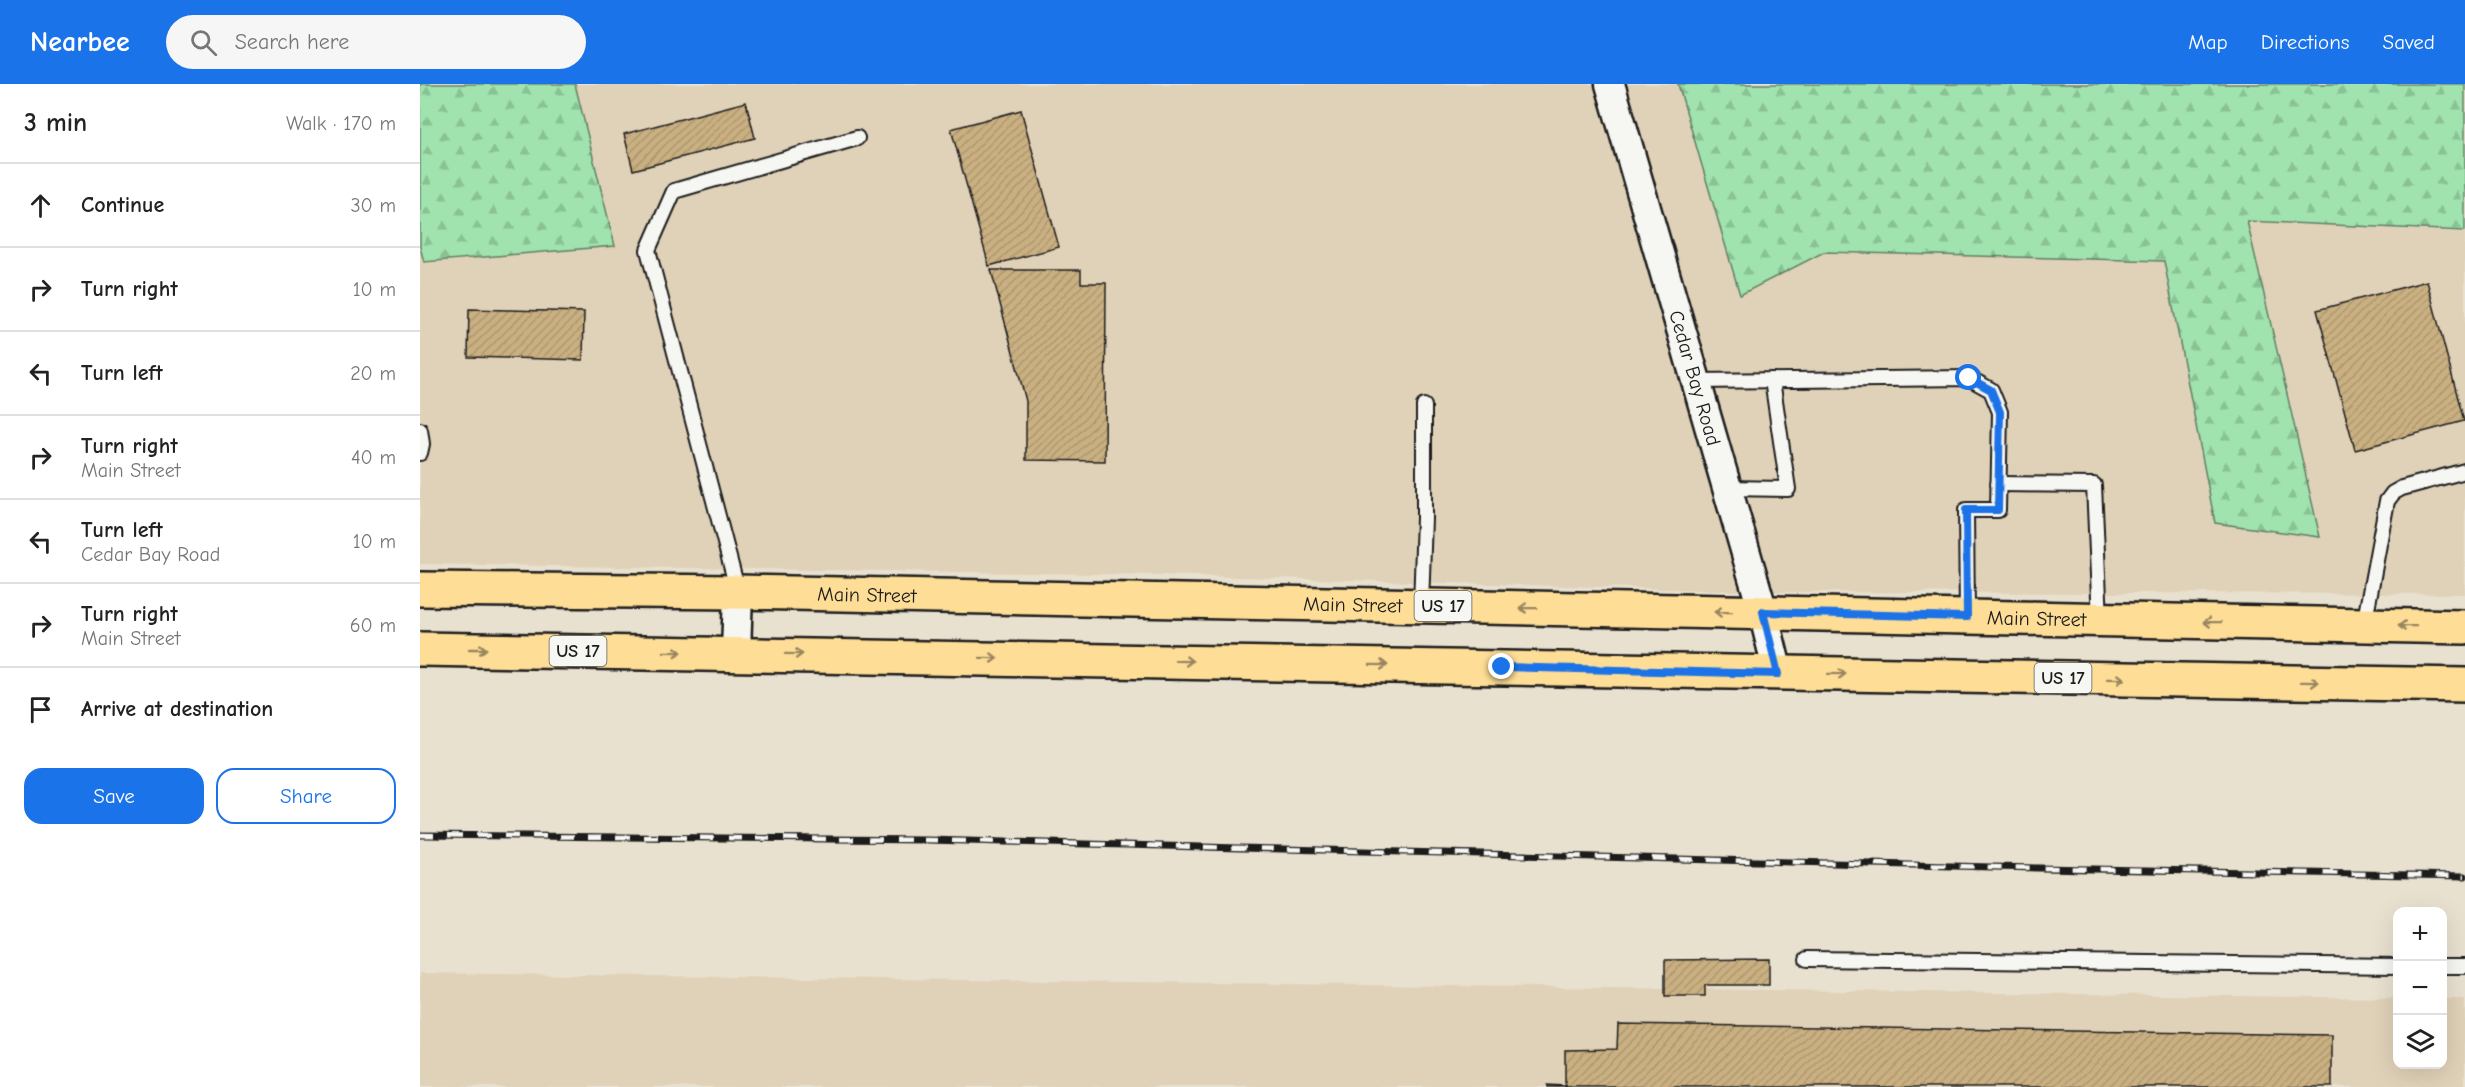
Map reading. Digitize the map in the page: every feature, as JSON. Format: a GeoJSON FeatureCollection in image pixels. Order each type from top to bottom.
{"type":"FeatureCollection","features":[{"type":"Feature","properties":{"kind":"main road","name":"Main Street"},"geometry":{"type":"LineString","coordinates":[[420,589],[738,592],[2465,627]]}},
{"type":"Feature","properties":{"kind":"main road","name":"US 17"},"geometry":{"type":"LineString","coordinates":[[420,649],[2465,685]]}},
{"type":"Feature","properties":{"kind":"street","name":"Cedar Bay Road"},"geometry":{"type":"LineString","coordinates":[[1610,84],[1763,612],[1778,674]]}},
{"type":"Feature","properties":{"kind":"street"},"geometry":{"type":"LineString","coordinates":[[735,653],[738,592]]}},
{"type":"Feature","properties":{"kind":"lane"},"geometry":{"type":"LineString","coordinates":[[738,592],[648,250],[674,191],[857,138]]}},
{"type":"Feature","properties":{"kind":"lane"},"geometry":{"type":"LineString","coordinates":[[1695,381],[1969,378],[1991,390],[2000,412],[1998,510],[1966,510],[1967,617]]}},
{"type":"Feature","properties":{"kind":"lane"},"geometry":{"type":"LineString","coordinates":[[1727,488],[1788,489],[1772,380]]}},
{"type":"Feature","properties":{"kind":"lane"},"geometry":{"type":"LineString","coordinates":[[1421,606],[1424,406]]}},
{"type":"Feature","properties":{"kind":"lane"},"geometry":{"type":"LineString","coordinates":[[420,430],[422,444],[420,453]]}},
{"type":"Feature","properties":{"kind":"lane"},"geometry":{"type":"LineString","coordinates":[[2364,625],[2387,501],[2393,493],[2402,488],[2465,471]]}},
{"type":"Feature","properties":{"kind":"lane"},"geometry":{"type":"LineString","coordinates":[[1998,484],[2094,485],[2100,620]]}},
{"type":"Feature","properties":{"kind":"lane"},"geometry":{"type":"LineString","coordinates":[[1807,959],[2393,966]]}},
{"type":"Feature","properties":{"kind":"lane"},"geometry":{"type":"LineString","coordinates":[[2447,966],[2465,966]]}},
{"type":"Feature","properties":{"kind":"shaded area"},"geometry":{"type":"Polygon","coordinates":[[[575,84],[1678,84],[1740,295],[1824,252],[2164,261],[2215,523],[2319,537],[2246,221],[2465,231],[2465,594],[1774,592],[1161,575],[420,564],[420,247],[424,262],[615,246],[575,84]]]}},
{"type":"Feature","properties":{"kind":"shaded area"},"geometry":{"type":"Polygon","coordinates":[[[420,973],[2393,998],[2393,1069],[2447,1069],[2447,999],[2465,999],[2465,1087],[420,1087],[420,973]]]}},
{"type":"Feature","properties":{"kind":"green space"},"geometry":{"type":"Polygon","coordinates":[[[420,84],[575,84],[615,246],[424,262],[420,247],[420,84]]]}},
{"type":"Feature","properties":{"kind":"green space"},"geometry":{"type":"Polygon","coordinates":[[[1678,84],[2465,84],[2465,231],[2247,221],[2320,537],[2215,523],[2164,261],[1824,252],[1740,295],[1678,84]]]}},
{"type":"Feature","properties":{"kind":"building"},"geometry":{"type":"Polygon","coordinates":[[[746,102],[755,138],[633,170],[624,134],[746,102]]]}},
{"type":"Feature","properties":{"kind":"building"},"geometry":{"type":"Polygon","coordinates":[[[1021,110],[1059,247],[989,266],[951,129],[1021,110]]]}},
{"type":"Feature","properties":{"kind":"building"},"geometry":{"type":"Polygon","coordinates":[[[991,270],[1081,270],[1081,283],[1106,283],[1105,461],[1026,460],[1026,401],[991,270]]]}},
{"type":"Feature","properties":{"kind":"building"},"geometry":{"type":"Polygon","coordinates":[[[2427,281],[2464,421],[2355,450],[2317,310],[2427,281]]]}},
{"type":"Feature","properties":{"kind":"building"},"geometry":{"type":"Polygon","coordinates":[[[469,309],[584,312],[583,360],[468,357],[469,309]]]}},
{"type":"Feature","properties":{"kind":"building"},"geometry":{"type":"Polygon","coordinates":[[[1769,959],[1769,985],[1705,985],[1705,996],[1665,996],[1665,960],[1769,959]]]}},
{"type":"Feature","properties":{"kind":"building"},"geometry":{"type":"Polygon","coordinates":[[[1618,1024],[2332,1035],[2332,1087],[1547,1087],[1547,1085],[1565,1086],[1565,1050],[1617,1049],[1618,1024]]]}},
{"type":"Feature","properties":{"kind":"railway"},"geometry":{"type":"LineString","coordinates":[[420,835],[927,840],[1992,867],[2465,876]]}},
{"type":"Feature","properties":{"kind":"route"},"geometry":{"type":"LineString","coordinates":[[1502,667],[1778,674],[1763,612],[1967,617],[1966,510],[1998,510],[2000,412],[1991,390],[1969,378]]}}]}
